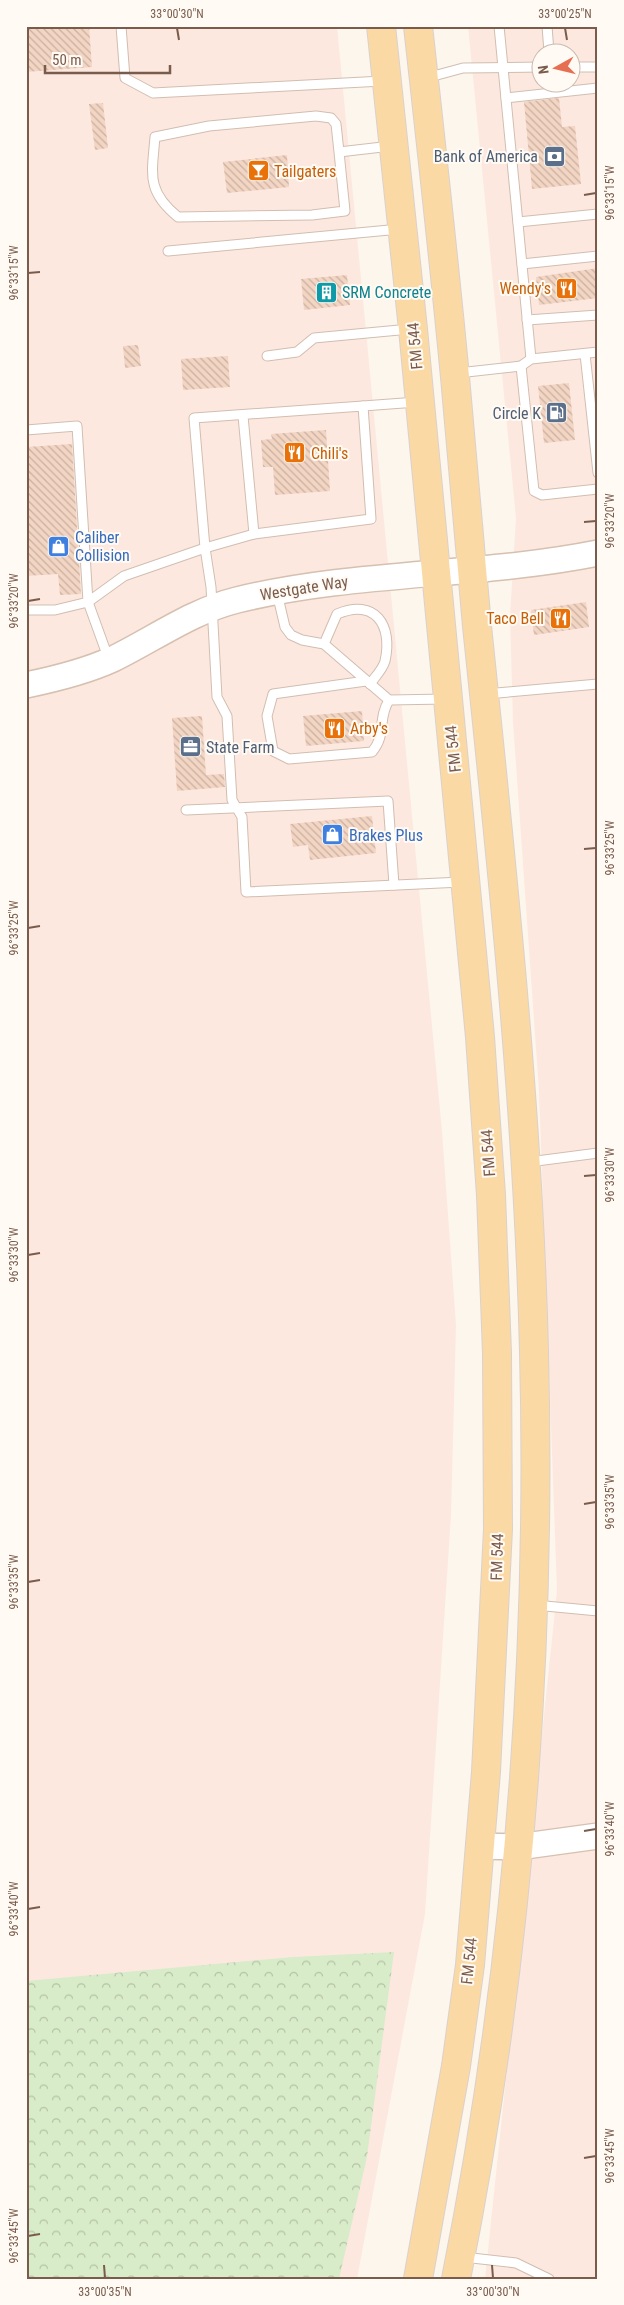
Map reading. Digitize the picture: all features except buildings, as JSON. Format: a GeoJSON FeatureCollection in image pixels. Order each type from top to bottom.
{"type":"FeatureCollection","features":[{"type":"Feature","properties":{"kind":"main road","name":"FM 544"},"geometry":{"type":"LineString","coordinates":[[380,26],[413,329],[480,1037],[489,1168],[497,1352],[498,1529],[490,1722],[470,1965],[460,2038],[418,2279]]}},
{"type":"Feature","properties":{"kind":"main road"},"geometry":{"type":"LineString","coordinates":[[418,26],[455,373],[472,570],[517,1026],[526,1162],[534,1352],[535,1530],[533,1605],[518,1847],[500,2018],[458,2268]]}},
{"type":"Feature","properties":{"kind":"main road"},"geometry":{"type":"LineString","coordinates":[[387,81],[424,78]]}},
{"type":"Feature","properties":{"kind":"main road"},"geometry":{"type":"LineString","coordinates":[[489,1168],[526,1162]]}},
{"type":"Feature","properties":{"kind":"street","name":"Westgate Way"},"geometry":{"type":"LineString","coordinates":[[26,684],[75,672],[110,660],[177,624],[212,609],[233,601],[276,590],[318,584],[472,570],[598,554]]}},
{"type":"Feature","properties":{"kind":"street"},"geometry":{"type":"LineString","coordinates":[[479,1846],[518,1847],[598,1836]]}},
{"type":"Feature","properties":{"kind":"lane"},"geometry":{"type":"LineString","coordinates":[[121,26],[125,78],[153,93],[387,81]]}},
{"type":"Feature","properties":{"kind":"lane"},"geometry":{"type":"LineString","coordinates":[[499,26],[531,359]]}},
{"type":"Feature","properties":{"kind":"lane"},"geometry":{"type":"LineString","coordinates":[[546,26],[548,42]]}},
{"type":"Feature","properties":{"kind":"lane"},"geometry":{"type":"LineString","coordinates":[[424,78],[463,68],[532,67]]}},
{"type":"Feature","properties":{"kind":"lane"},"geometry":{"type":"LineString","coordinates":[[582,67],[598,67]]}},
{"type":"Feature","properties":{"kind":"lane"},"geometry":{"type":"LineString","coordinates":[[506,98],[598,88]]}},
{"type":"Feature","properties":{"kind":"lane"},"geometry":{"type":"LineString","coordinates":[[316,116],[331,118],[336,124],[339,152],[345,211],[312,215],[178,217],[162,204],[154,186],[152,169],[155,136],[191,129],[316,116]]}},
{"type":"Feature","properties":{"kind":"lane"},"geometry":{"type":"LineString","coordinates":[[339,152],[394,145]]}},
{"type":"Feature","properties":{"kind":"lane"},"geometry":{"type":"LineString","coordinates":[[518,222],[598,214]]}},
{"type":"Feature","properties":{"kind":"lane"},"geometry":{"type":"LineString","coordinates":[[168,252],[403,229]]}},
{"type":"Feature","properties":{"kind":"lane"},"geometry":{"type":"LineString","coordinates":[[522,264],[598,256]]}},
{"type":"Feature","properties":{"kind":"lane"},"geometry":{"type":"LineString","coordinates":[[527,320],[598,315]]}},
{"type":"Feature","properties":{"kind":"lane"},"geometry":{"type":"LineString","coordinates":[[266,356],[297,352],[314,338],[413,329]]}},
{"type":"Feature","properties":{"kind":"lane"},"geometry":{"type":"LineString","coordinates":[[455,373],[521,366],[531,359],[598,352]]}},
{"type":"Feature","properties":{"kind":"lane"},"geometry":{"type":"LineString","coordinates":[[585,354],[598,473]]}},
{"type":"Feature","properties":{"kind":"lane"},"geometry":{"type":"LineString","coordinates":[[521,366],[534,491],[542,495],[598,489]]}},
{"type":"Feature","properties":{"kind":"lane"},"geometry":{"type":"LineString","coordinates":[[420,402],[194,418],[212,609],[217,697],[227,716],[232,800],[242,817],[246,892],[466,882]]}},
{"type":"Feature","properties":{"kind":"lane"},"geometry":{"type":"LineString","coordinates":[[26,610],[55,610],[88,602],[124,576],[205,548],[254,534],[370,519],[363,406]]}},
{"type":"Feature","properties":{"kind":"lane"},"geometry":{"type":"LineString","coordinates":[[243,416],[254,534]]}},
{"type":"Feature","properties":{"kind":"lane"},"geometry":{"type":"LineString","coordinates":[[26,430],[77,426],[88,602],[110,660]]}},
{"type":"Feature","properties":{"kind":"lane"},"geometry":{"type":"LineString","coordinates":[[276,590],[285,627],[292,635],[302,640],[324,644],[389,700],[448,699]]}},
{"type":"Feature","properties":{"kind":"lane"},"geometry":{"type":"LineString","coordinates":[[324,644],[337,614],[364,609],[373,612],[383,623],[386,647],[385,663],[368,682],[273,694],[267,716],[273,751],[289,759],[372,752],[380,741],[382,712],[389,700]]}},
{"type":"Feature","properties":{"kind":"lane"},"geometry":{"type":"LineString","coordinates":[[485,694],[598,684]]}},
{"type":"Feature","properties":{"kind":"lane"},"geometry":{"type":"LineString","coordinates":[[186,810],[388,801],[394,885]]}},
{"type":"Feature","properties":{"kind":"lane"},"geometry":{"type":"LineString","coordinates":[[526,1162],[598,1153]]}},
{"type":"Feature","properties":{"kind":"lane"},"geometry":{"type":"LineString","coordinates":[[533,1605],[598,1611]]}},
{"type":"Feature","properties":{"kind":"lane"},"geometry":{"type":"LineString","coordinates":[[458,2268],[516,2263],[549,2279]]}},
{"type":"Feature","properties":{"kind":"shaded area"},"geometry":{"type":"Polygon","coordinates":[[[26,26],[337,26],[442,1131],[456,1325],[451,1515],[425,1914],[357,2279],[26,2279],[26,26]]]}},
{"type":"Feature","properties":{"kind":"shaded area"},"geometry":{"type":"Polygon","coordinates":[[[468,26],[598,26],[598,2279],[485,2279],[557,1591],[539,1091],[513,722],[510,616],[516,518],[468,26]]]}},
{"type":"Feature","properties":{"kind":"green space"},"geometry":{"type":"Polygon","coordinates":[[[394,1952],[367,2157],[339,2279],[26,2279],[26,1981],[293,1957],[394,1952]]]}},
{"type":"Feature","properties":{"kind":"place","name":"Bank of America"},"geometry":{"type":"Point","coordinates":[554,156]}},
{"type":"Feature","properties":{"kind":"place","name":"Tailgaters"},"geometry":{"type":"Point","coordinates":[258,171]}},
{"type":"Feature","properties":{"kind":"place","name":"Wendy's"},"geometry":{"type":"Point","coordinates":[567,288]}},
{"type":"Feature","properties":{"kind":"place","name":"SRM Concrete"},"geometry":{"type":"Point","coordinates":[326,292]}},
{"type":"Feature","properties":{"kind":"place","name":"Circle K"},"geometry":{"type":"Point","coordinates":[557,413]}},
{"type":"Feature","properties":{"kind":"place","name":"Chili's"},"geometry":{"type":"Point","coordinates":[295,453]}},
{"type":"Feature","properties":{"kind":"place","name":"Caliber Collision"},"geometry":{"type":"Point","coordinates":[59,546]}},
{"type":"Feature","properties":{"kind":"place","name":"Taco Bell"},"geometry":{"type":"Point","coordinates":[560,618]}},
{"type":"Feature","properties":{"kind":"place","name":"Arby's"},"geometry":{"type":"Point","coordinates":[334,728]}},
{"type":"Feature","properties":{"kind":"place","name":"State Farm"},"geometry":{"type":"Point","coordinates":[190,747]}},
{"type":"Feature","properties":{"kind":"place","name":"Brakes Plus"},"geometry":{"type":"Point","coordinates":[333,835]}}]}
